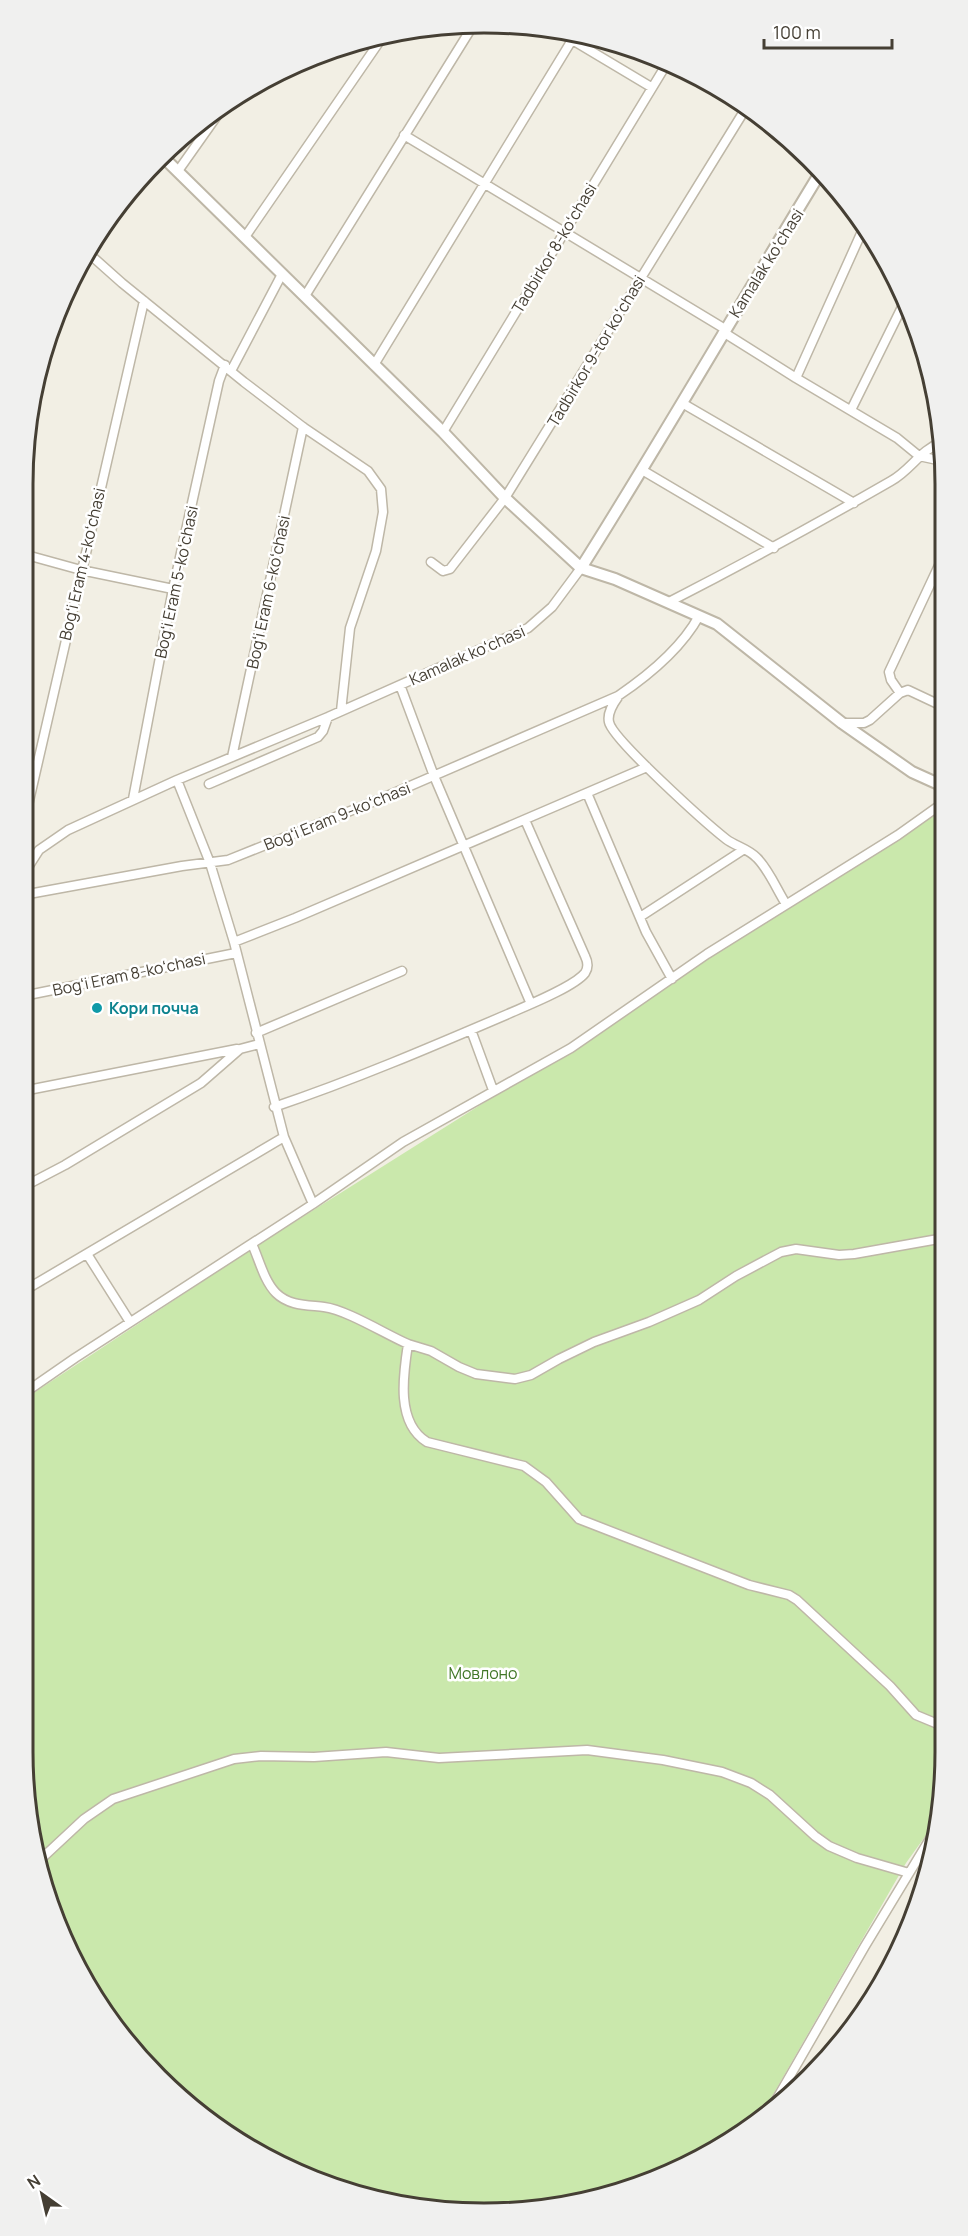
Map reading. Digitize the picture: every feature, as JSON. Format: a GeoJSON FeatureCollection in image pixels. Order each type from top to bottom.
{"type":"FeatureCollection","features":[{"type":"Feature","properties":{"kind":"street"},"geometry":{"type":"LineString","coordinates":[[305,297],[468,34]]}},
{"type":"Feature","properties":{"kind":"street"},"geometry":{"type":"LineString","coordinates":[[374,365],[571,42]]}},
{"type":"Feature","properties":{"kind":"street"},"geometry":{"type":"LineString","coordinates":[[577,43],[651,87]]}},
{"type":"Feature","properties":{"kind":"street"},"geometry":{"type":"LineString","coordinates":[[244,237],[376,46]]}},
{"type":"Feature","properties":{"kind":"street","name":"Tadbirkor 8-koʻchasi"},"geometry":{"type":"LineString","coordinates":[[443,432],[663,70]]}},
{"type":"Feature","properties":{"kind":"street","name":"Tadbirkor 9-tor koʻchasi"},"geometry":{"type":"LineString","coordinates":[[431,562],[443,572],[450,569],[505,498],[742,114]]}},
{"type":"Feature","properties":{"kind":"street"},"geometry":{"type":"LineString","coordinates":[[178,171],[212,124]]}},
{"type":"Feature","properties":{"kind":"street"},"geometry":{"type":"LineString","coordinates":[[404,135],[641,278],[796,378],[897,438],[919,456],[934,459]]}},
{"type":"Feature","properties":{"kind":"street"},"geometry":{"type":"LineString","coordinates":[[168,162],[443,432],[505,498],[581,568],[615,579],[717,624],[842,723],[912,772],[935,782]]}},
{"type":"Feature","properties":{"kind":"street","name":"Kamalak koʻchasi"},"geometry":{"type":"LineString","coordinates":[[33,859],[39,850],[68,830],[133,799],[328,717],[528,628],[552,607],[581,568],[816,179]]}},
{"type":"Feature","properties":{"kind":"street"},"geometry":{"type":"LineString","coordinates":[[796,378],[860,235]]}},
{"type":"Feature","properties":{"kind":"street"},"geometry":{"type":"LineString","coordinates":[[93,257],[144,301],[303,427],[368,471],[381,489],[383,512],[376,551],[350,628],[341,711]]}},
{"type":"Feature","properties":{"kind":"street","name":"Bogʻi Eram 5-koʻchasi"},"geometry":{"type":"LineString","coordinates":[[133,799],[173,589],[219,381],[282,274]]}},
{"type":"Feature","properties":{"kind":"street","name":"Bogʻi Eram 4-koʻchasi"},"geometry":{"type":"LineString","coordinates":[[33,779],[144,301]]}},
{"type":"Feature","properties":{"kind":"street"},"geometry":{"type":"LineString","coordinates":[[851,411],[901,310]]}},
{"type":"Feature","properties":{"kind":"street"},"geometry":{"type":"LineString","coordinates":[[682,403],[854,503]]}},
{"type":"Feature","properties":{"kind":"street","name":"Bogʻi Eram 6-koʻchasi"},"geometry":{"type":"LineString","coordinates":[[232,757],[303,427]]}},
{"type":"Feature","properties":{"kind":"street"},"geometry":{"type":"LineString","coordinates":[[669,602],[774,548],[904,474],[919,456],[933,447]]}},
{"type":"Feature","properties":{"kind":"street"},"geometry":{"type":"LineString","coordinates":[[642,470],[774,548]]}},
{"type":"Feature","properties":{"kind":"street"},"geometry":{"type":"LineString","coordinates":[[33,557],[81,570],[173,589]]}},
{"type":"Feature","properties":{"kind":"street"},"geometry":{"type":"LineString","coordinates":[[900,693],[891,680],[890,672],[935,574]]}},
{"type":"Feature","properties":{"kind":"street","name":"Bogʻi Eram 9-koʻchasi"},"geometry":{"type":"LineString","coordinates":[[33,893],[228,860],[434,776],[618,696],[636,684],[668,656],[689,633],[699,616]]}},
{"type":"Feature","properties":{"kind":"street"},"geometry":{"type":"LineString","coordinates":[[400,685],[434,776],[531,1004]]}},
{"type":"Feature","properties":{"kind":"street"},"geometry":{"type":"LineString","coordinates":[[842,723],[864,723],[870,720],[900,693],[908,690],[935,702]]}},
{"type":"Feature","properties":{"kind":"street"},"geometry":{"type":"LineString","coordinates":[[618,696],[608,719],[610,726],[647,767],[703,820],[743,850],[750,852],[760,862],[786,904]]}},
{"type":"Feature","properties":{"kind":"street"},"geometry":{"type":"LineString","coordinates":[[209,784],[318,737],[328,717]]}},
{"type":"Feature","properties":{"kind":"street"},"geometry":{"type":"LineString","coordinates":[[234,942],[647,767]]}},
{"type":"Feature","properties":{"kind":"street"},"geometry":{"type":"LineString","coordinates":[[177,780],[210,863],[234,942],[274,1107],[284,1137],[313,1204]]}},
{"type":"Feature","properties":{"kind":"street"},"geometry":{"type":"LineString","coordinates":[[587,793],[640,917],[672,979]]}},
{"type":"Feature","properties":{"kind":"street"},"geometry":{"type":"LineString","coordinates":[[33,1387],[313,1204],[403,1142],[571,1048],[707,954],[898,835],[935,809]]}},
{"type":"Feature","properties":{"kind":"street"},"geometry":{"type":"LineString","coordinates":[[274,1107],[318,1092],[471,1030],[531,1004],[584,974],[588,966],[585,956],[525,820]]}},
{"type":"Feature","properties":{"kind":"street"},"geometry":{"type":"LineString","coordinates":[[640,917],[743,850]]}},
{"type":"Feature","properties":{"kind":"street","name":"Bogʻi Eram 8-koʻchasi"},"geometry":{"type":"LineString","coordinates":[[33,994],[236,953]]}},
{"type":"Feature","properties":{"kind":"street"},"geometry":{"type":"LineString","coordinates":[[256,1033],[402,971]]}},
{"type":"Feature","properties":{"kind":"street"},"geometry":{"type":"LineString","coordinates":[[471,1030],[493,1090]]}},
{"type":"Feature","properties":{"kind":"street"},"geometry":{"type":"LineString","coordinates":[[33,1089],[259,1044]]}},
{"type":"Feature","properties":{"kind":"street"},"geometry":{"type":"LineString","coordinates":[[33,1181],[201,1083],[240,1048]]}},
{"type":"Feature","properties":{"kind":"street"},"geometry":{"type":"LineString","coordinates":[[33,1285],[284,1137]]}},
{"type":"Feature","properties":{"kind":"street"},"geometry":{"type":"LineString","coordinates":[[252,1244],[270,1284],[282,1298],[309,1307],[324,1307],[339,1311],[476,1374],[514,1379],[531,1375],[594,1342],[649,1322],[699,1300],[752,1267],[782,1252],[796,1249],[839,1255],[855,1254],[935,1240]]}},
{"type":"Feature","properties":{"kind":"street"},"geometry":{"type":"LineString","coordinates":[[87,1254],[130,1322]]}},
{"type":"Feature","properties":{"kind":"street"},"geometry":{"type":"LineString","coordinates":[[408,1344],[404,1394],[408,1418],[418,1437],[427,1442],[524,1466],[546,1482],[579,1519],[749,1585],[789,1595],[820,1620],[890,1686],[916,1715],[935,1723]]}},
{"type":"Feature","properties":{"kind":"street"},"geometry":{"type":"LineString","coordinates":[[45,1855],[84,1820],[113,1799],[234,1759],[386,1752],[439,1758],[587,1750],[663,1760],[722,1772],[751,1783],[770,1795],[829,1846],[857,1858],[909,1873]]}},
{"type":"Feature","properties":{"kind":"street"},"geometry":{"type":"LineString","coordinates":[[782,2090],[924,1849]]}},
{"type":"Feature","properties":{"kind":"green space","name":"Мовлоно"},"geometry":{"type":"Polygon","coordinates":[[[935,809],[935,1752],[927,1834],[906,1863],[769,2101],[710,2143],[657,2169],[629,2179],[601,2188],[543,2199],[484,2203],[455,2202],[367,2188],[311,2169],[258,2143],[209,2110],[187,2091],[165,2071],[126,2027],[93,1978],[67,1925],[48,1869],[34,1781],[33,1393],[250,1250],[623,1015],[688,965],[935,809]]]}},
{"type":"Feature","properties":{"kind":"place","name":"Кори почча"},"geometry":{"type":"Point","coordinates":[97,1008]}}]}
